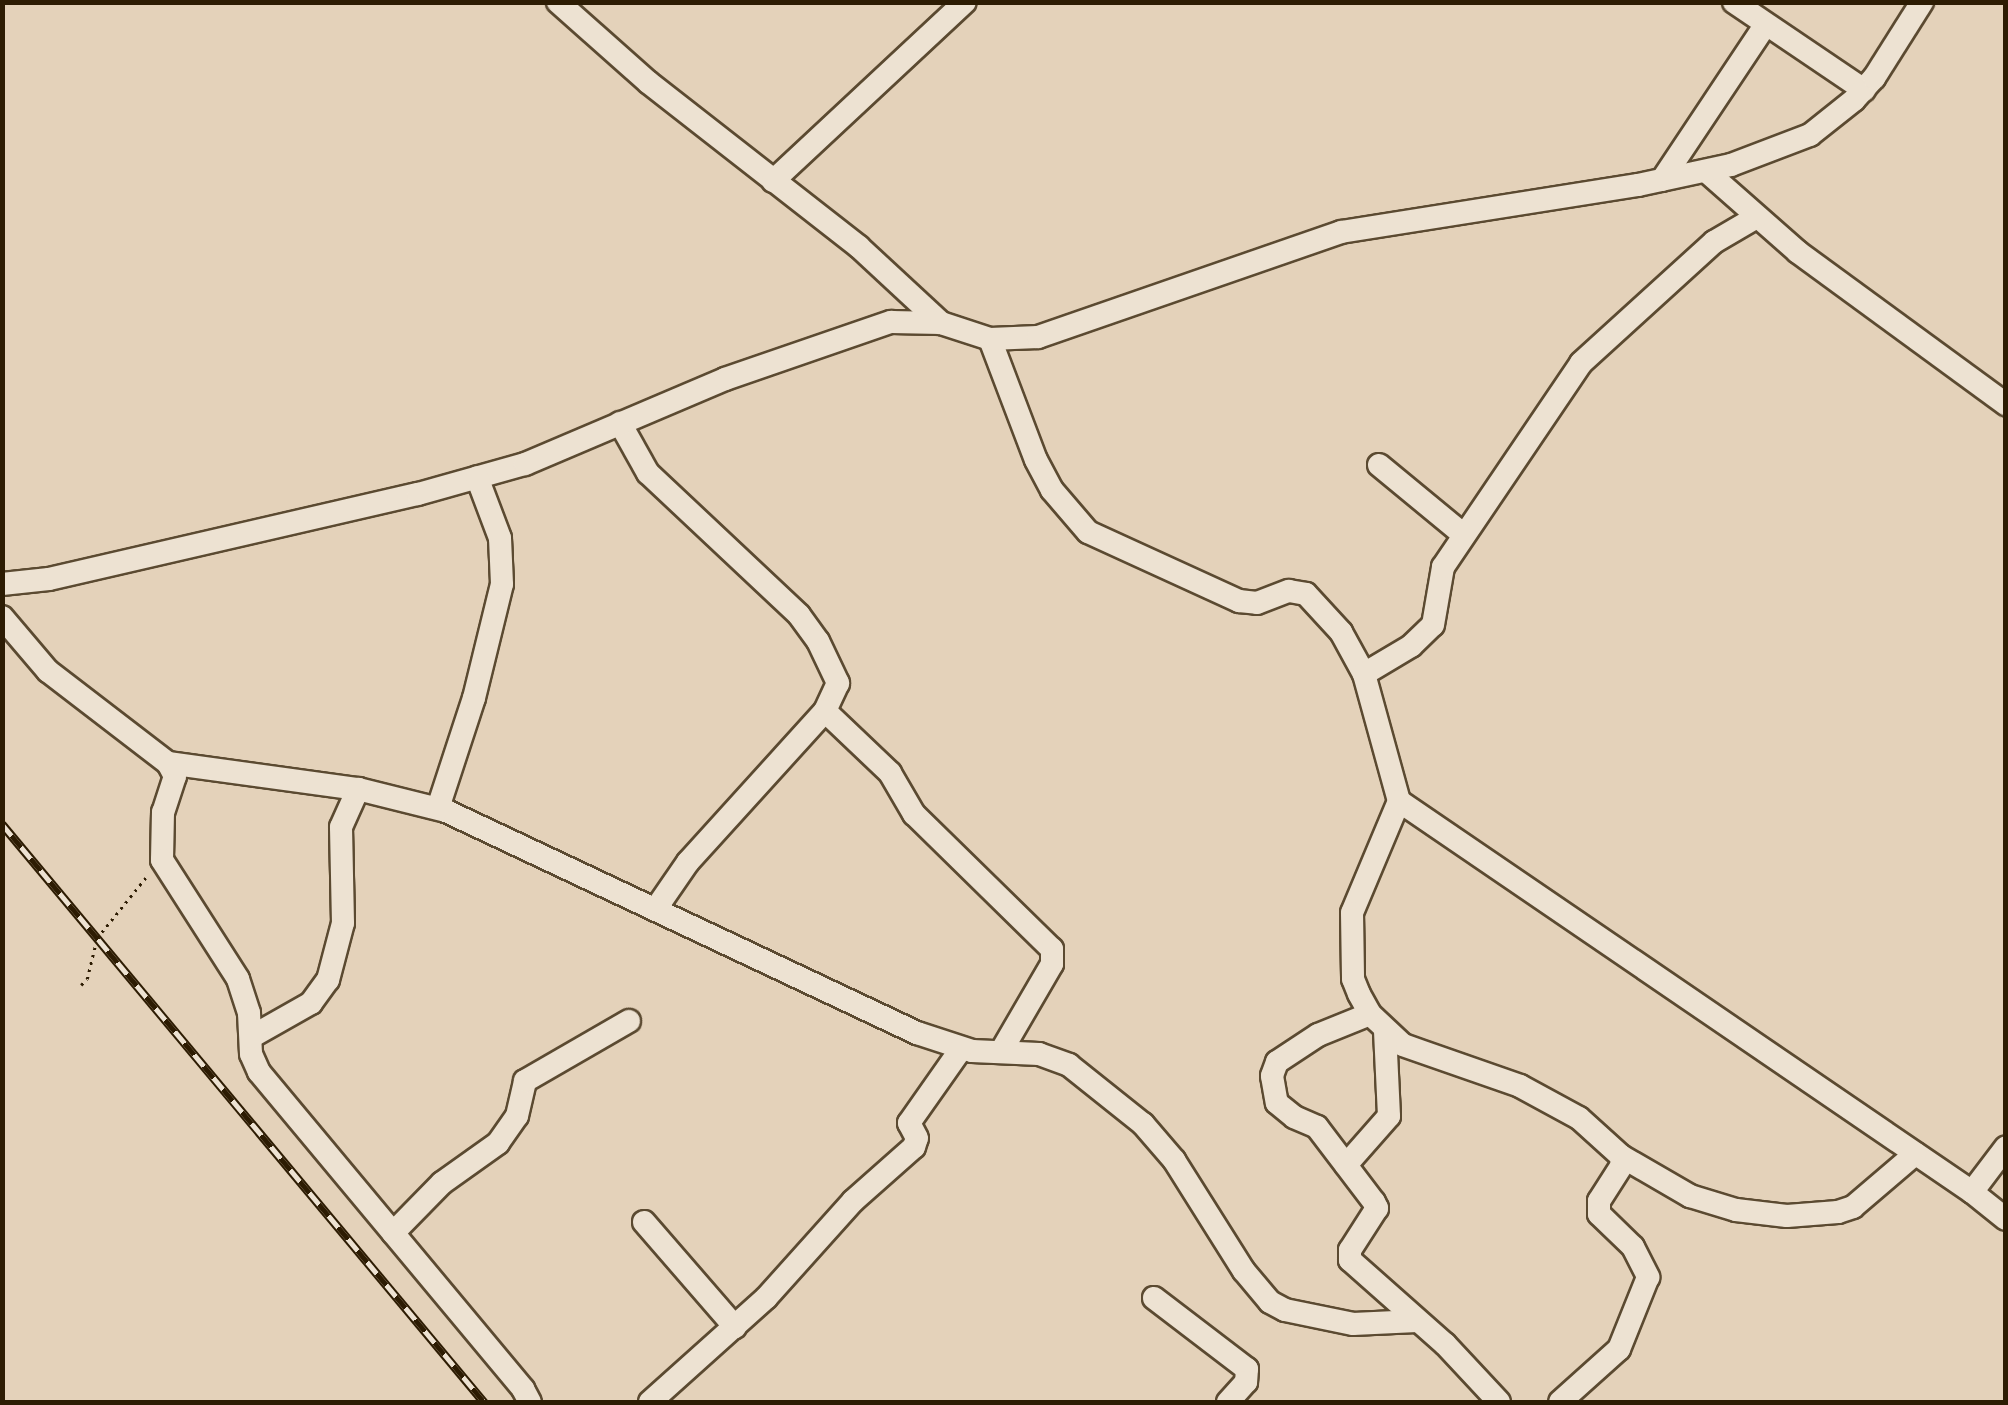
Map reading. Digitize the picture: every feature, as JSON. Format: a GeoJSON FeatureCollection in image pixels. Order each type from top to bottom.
{"type":"FeatureCollection","features":[{"type":"Feature","properties":{"kind":"street"},"geometry":{"type":"LineString","coordinates":[[558,2],[648,82],[859,247],[941,322]]}},
{"type":"Feature","properties":{"kind":"street"},"geometry":{"type":"LineString","coordinates":[[773,181],[965,2]]}},
{"type":"Feature","properties":{"kind":"street"},"geometry":{"type":"LineString","coordinates":[[1734,2],[1864,90]]}},
{"type":"Feature","properties":{"kind":"street"},"geometry":{"type":"LineString","coordinates":[[2,584],[49,579],[524,464],[725,379],[891,322],[941,322],[990,339],[1038,337],[1341,232],[1706,171],[1810,135],[1864,90],[1922,2]]}},
{"type":"Feature","properties":{"kind":"street"},"geometry":{"type":"LineString","coordinates":[[1662,180],[1766,24]]}},
{"type":"Feature","properties":{"kind":"street"},"geometry":{"type":"LineString","coordinates":[[1706,171],[1755,218],[2006,404]]}},
{"type":"Feature","properties":{"kind":"street"},"geometry":{"type":"LineString","coordinates":[[1364,674],[1412,646],[1433,626],[1440,574],[1581,363],[1714,242],[1755,218]]}},
{"type":"Feature","properties":{"kind":"street"},"geometry":{"type":"LineString","coordinates":[[990,339],[1036,460],[1052,490],[1088,532],[1239,601],[1257,603],[1289,591],[1306,594],[1340,632],[1364,674],[1399,801],[1352,913],[1353,979],[1377,1022],[1389,1116],[1346,1165]]}},
{"type":"Feature","properties":{"kind":"street"},"geometry":{"type":"LineString","coordinates":[[620,424],[648,472],[694,520],[781,594],[818,640],[838,683],[826,711],[688,862],[654,910]]}},
{"type":"Feature","properties":{"kind":"street"},"geometry":{"type":"LineString","coordinates":[[1379,465],[1464,535]]}},
{"type":"Feature","properties":{"kind":"street"},"geometry":{"type":"LineString","coordinates":[[438,808],[474,698],[502,584],[500,538],[478,477]]}},
{"type":"Feature","properties":{"kind":"street"},"geometry":{"type":"LineString","coordinates":[[2,616],[48,670],[168,763],[176,776],[163,812],[162,860],[238,979],[249,1013],[251,1054],[269,1088],[524,1389],[530,1402]]}},
{"type":"Feature","properties":{"kind":"street"},"geometry":{"type":"LineString","coordinates":[[826,711],[890,772],[914,814],[1052,948],[1052,964],[1002,1050]]}},
{"type":"Feature","properties":{"kind":"street"},"geometry":{"type":"LineString","coordinates":[[168,763],[358,789],[438,808],[918,1033],[960,1048],[1040,1054],[1069,1065],[1142,1124],[1174,1160],[1250,1280],[1270,1302],[1286,1310],[1353,1324],[1417,1321]]}},
{"type":"Feature","properties":{"kind":"street"},"geometry":{"type":"LineString","coordinates":[[250,1037],[311,1003],[328,980],[343,923],[342,827],[358,789]]}},
{"type":"Feature","properties":{"kind":"street"},"geometry":{"type":"LineString","coordinates":[[1399,801],[2006,1219]]}},
{"type":"Feature","properties":{"kind":"street"},"geometry":{"type":"LineString","coordinates":[[392,1233],[442,1183],[498,1142],[517,1116],[526,1081],[628,1021]]}},
{"type":"Feature","properties":{"kind":"street"},"geometry":{"type":"LineString","coordinates":[[1377,1022],[1422,1054],[1520,1086],[1578,1118],[1622,1156],[1690,1196],[1736,1210],[1787,1216],[1838,1212],[1852,1206],[1915,1154]]}},
{"type":"Feature","properties":{"kind":"street"},"geometry":{"type":"LineString","coordinates":[[1377,1022],[1288,1052],[1272,1076],[1277,1102],[1294,1117],[1317,1127],[1377,1208],[1350,1250],[1350,1260],[1445,1344],[1499,1402]]}},
{"type":"Feature","properties":{"kind":"street"},"geometry":{"type":"LineString","coordinates":[[650,1402],[734,1327],[843,1212],[914,1147],[917,1138],[909,1123],[960,1048]]}},
{"type":"Feature","properties":{"kind":"street"},"geometry":{"type":"LineString","coordinates":[[1972,1192],[2006,1147]]}},
{"type":"Feature","properties":{"kind":"street"},"geometry":{"type":"LineString","coordinates":[[1560,1402],[1620,1349],[1648,1277],[1644,1260],[1599,1214],[1599,1200],[1622,1165],[1622,1156]]}},
{"type":"Feature","properties":{"kind":"street"},"geometry":{"type":"LineString","coordinates":[[644,1222],[734,1327]]}},
{"type":"Feature","properties":{"kind":"street"},"geometry":{"type":"LineString","coordinates":[[1154,1298],[1247,1369],[1246,1382],[1228,1402]]}},
{"type":"Feature","properties":{"kind":"path"},"geometry":{"type":"LineString","coordinates":[[81,984],[106,924],[162,860]]}},
{"type":"Feature","properties":{"kind":"railway"},"geometry":{"type":"LineString","coordinates":[[2,824],[484,1402]]}}]}
